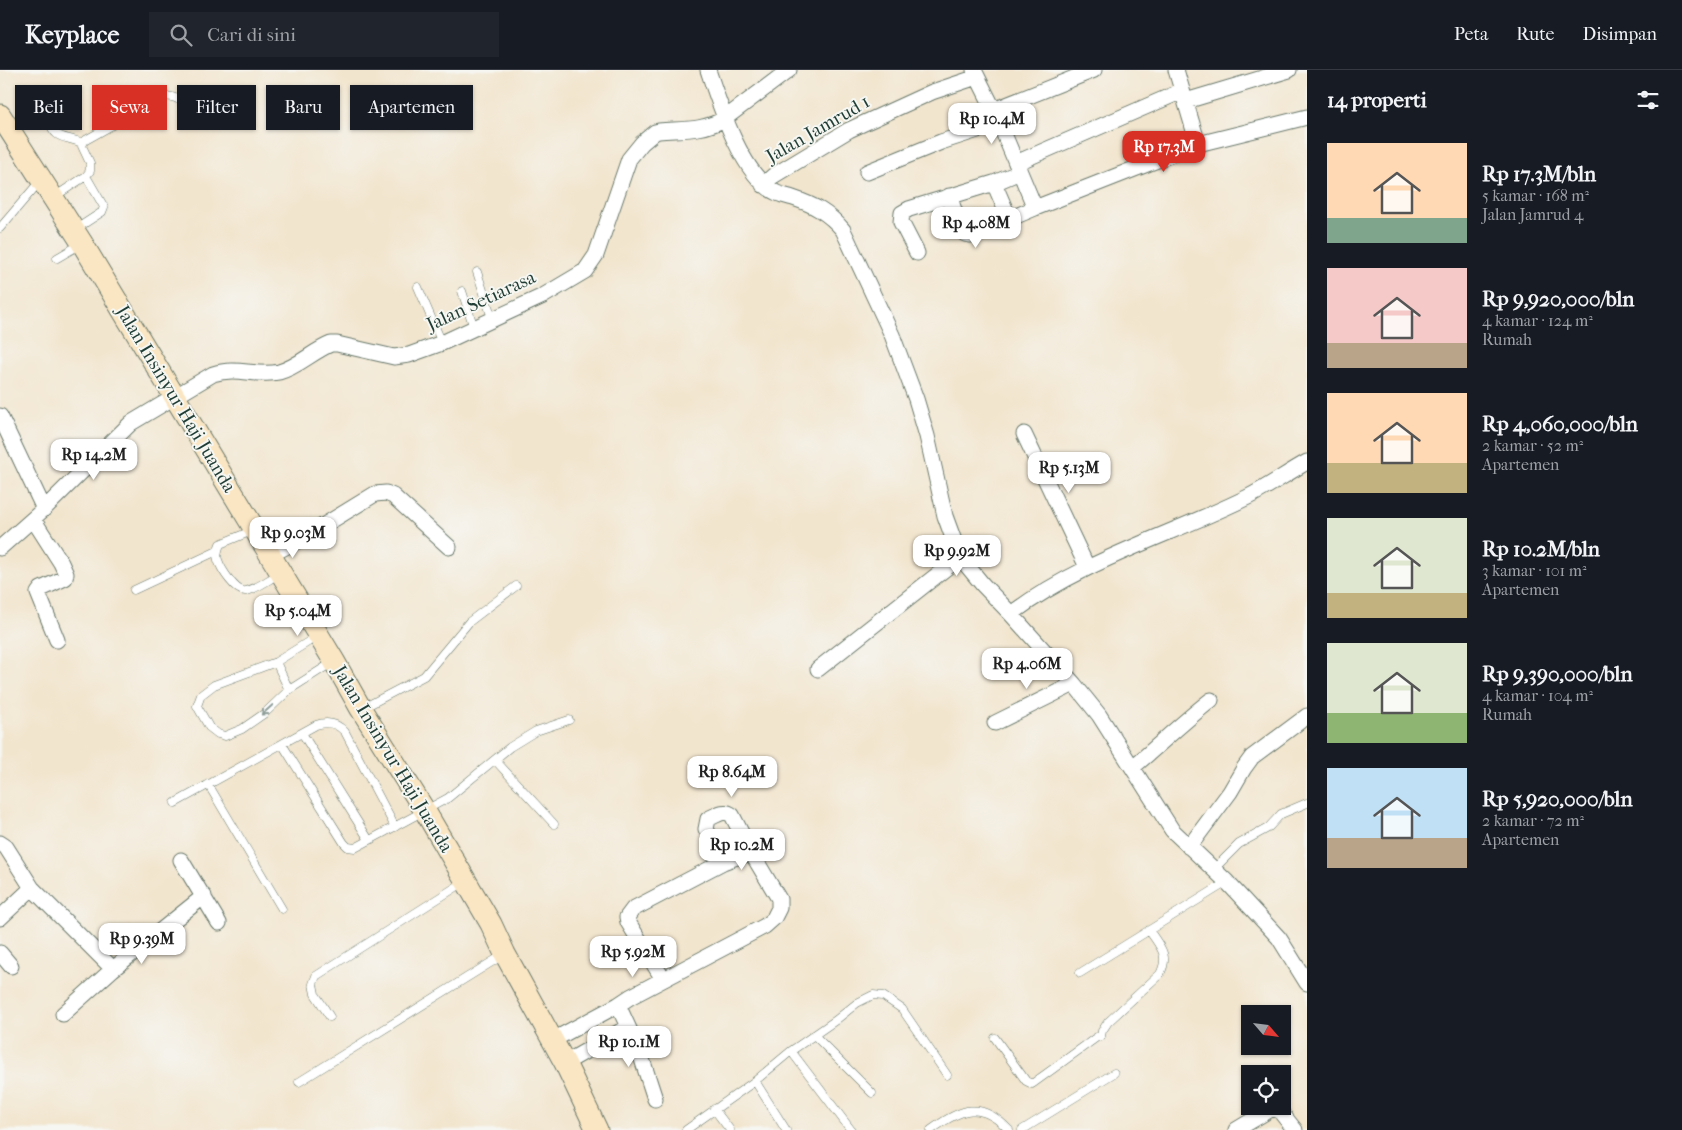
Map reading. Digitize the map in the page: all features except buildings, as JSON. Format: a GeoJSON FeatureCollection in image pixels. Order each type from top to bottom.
{"type":"FeatureCollection","features":[{"type":"Feature","properties":{"kind":"main road","name":"Jalan Insinyur Haji Juanda"},"geometry":{"type":"LineString","coordinates":[[5,123],[78,236],[361,709],[425,811],[490,924],[553,1040],[597,1130]]}},
{"type":"Feature","properties":{"kind":"street"},"geometry":{"type":"LineString","coordinates":[[708,70],[724,119],[738,147],[763,184],[775,192],[817,208],[834,218],[843,230],[892,335],[916,399],[927,436],[945,516],[960,557],[983,585],[1012,614],[1074,684],[1099,715],[1168,824],[1188,847],[1227,882],[1279,938],[1307,983]]}},
{"type":"Feature","properties":{"kind":"street"},"geometry":{"type":"LineString","coordinates":[[867,172],[941,142],[1094,70]]}},
{"type":"Feature","properties":{"kind":"street"},"geometry":{"type":"LineString","coordinates":[[1176,70],[1198,144]]}},
{"type":"Feature","properties":{"kind":"street"},"geometry":{"type":"LineString","coordinates":[[917,253],[902,222],[902,213],[909,208],[994,183],[1018,168],[1184,96],[1290,70]]}},
{"type":"Feature","properties":{"kind":"street","name":"Jalan Setiarasa"},"geometry":{"type":"LineString","coordinates":[[0,548],[38,514],[131,423],[213,374],[225,370],[278,372],[331,344],[394,357],[409,355],[442,343],[542,296],[586,271],[596,255],[629,159],[651,136],[659,131],[708,127],[724,119],[785,71]]}},
{"type":"Feature","properties":{"kind":"street"},"geometry":{"type":"LineString","coordinates":[[976,73],[1035,208]]}},
{"type":"Feature","properties":{"kind":"street","name":"Jalan Jamrud 1"},"geometry":{"type":"LineString","coordinates":[[763,184],[848,130],[976,73]]}},
{"type":"Feature","properties":{"kind":"street"},"geometry":{"type":"LineString","coordinates":[[949,196],[961,230],[965,234],[971,235],[1009,218],[1198,144],[1307,116]]}},
{"type":"Feature","properties":{"kind":"street"},"geometry":{"type":"LineString","coordinates":[[994,183],[1009,218]]}},
{"type":"Feature","properties":{"kind":"street"},"geometry":{"type":"LineString","coordinates":[[0,416],[38,514],[66,574],[65,578],[41,589],[38,593],[57,640]]}},
{"type":"Feature","properties":{"kind":"street"},"geometry":{"type":"LineString","coordinates":[[1024,434],[1088,567]]}},
{"type":"Feature","properties":{"kind":"street"},"geometry":{"type":"LineString","coordinates":[[1012,614],[1028,601],[1088,567],[1249,497],[1307,462]]}},
{"type":"Feature","properties":{"kind":"street"},"geometry":{"type":"LineString","coordinates":[[275,564],[308,534],[375,494],[386,493],[393,496],[449,547]]}},
{"type":"Feature","properties":{"kind":"street"},"geometry":{"type":"LineString","coordinates":[[818,669],[960,557]]}},
{"type":"Feature","properties":{"kind":"street"},"geometry":{"type":"LineString","coordinates":[[995,723],[1074,684]]}},
{"type":"Feature","properties":{"kind":"street"},"geometry":{"type":"LineString","coordinates":[[1133,767],[1182,722],[1211,700]]}},
{"type":"Feature","properties":{"kind":"street"},"geometry":{"type":"LineString","coordinates":[[1188,847],[1230,792],[1252,756],[1307,716]]}},
{"type":"Feature","properties":{"kind":"street"},"geometry":{"type":"LineString","coordinates":[[553,1040],[663,979],[765,926],[774,918],[779,908],[778,899],[728,812],[723,812],[708,819],[706,824],[706,829],[723,862]]}},
{"type":"Feature","properties":{"kind":"street"},"geometry":{"type":"LineString","coordinates":[[0,842],[6,847],[32,888],[113,969]]}},
{"type":"Feature","properties":{"kind":"street"},"geometry":{"type":"LineString","coordinates":[[663,979],[628,922],[627,917],[629,913],[633,908],[723,862],[750,852]]}},
{"type":"Feature","properties":{"kind":"street"},"geometry":{"type":"LineString","coordinates":[[181,860],[219,924]]}},
{"type":"Feature","properties":{"kind":"street"},"geometry":{"type":"LineString","coordinates":[[0,918],[32,888]]}},
{"type":"Feature","properties":{"kind":"street"},"geometry":{"type":"LineString","coordinates":[[63,1014],[113,969],[204,896]]}},
{"type":"Feature","properties":{"kind":"street"},"geometry":{"type":"LineString","coordinates":[[0,953],[11,966]]}},
{"type":"Feature","properties":{"kind":"street"},"geometry":{"type":"LineString","coordinates":[[618,1005],[646,1068],[655,1099]]}},
{"type":"Feature","properties":{"kind":"street"},"geometry":{"type":"LineString","coordinates":[[565,1063],[628,1027]]}},
{"type":"Feature","properties":{"kind":"street"},"geometry":{"type":"LineString","coordinates":[[1236,1130],[1271,1109],[1276,1109],[1279,1110],[1295,1130]]}},
{"type":"Feature","properties":{"kind":"lane"},"geometry":{"type":"LineString","coordinates":[[82,143],[162,97],[173,96],[177,98]]}},
{"type":"Feature","properties":{"kind":"lane"},"geometry":{"type":"LineString","coordinates":[[52,130],[56,135],[82,143]]}},
{"type":"Feature","properties":{"kind":"lane"},"geometry":{"type":"LineString","coordinates":[[54,197],[86,176],[90,171],[91,167],[82,143]]}},
{"type":"Feature","properties":{"kind":"lane"},"geometry":{"type":"LineString","coordinates":[[58,258],[102,212],[104,207],[86,176]]}},
{"type":"Feature","properties":{"kind":"lane"},"geometry":{"type":"LineString","coordinates":[[0,228],[42,178]]}},
{"type":"Feature","properties":{"kind":"lane"},"geometry":{"type":"LineString","coordinates":[[477,272],[492,318]]}},
{"type":"Feature","properties":{"kind":"lane"},"geometry":{"type":"LineString","coordinates":[[418,287],[442,343]]}},
{"type":"Feature","properties":{"kind":"lane"},"geometry":{"type":"LineString","coordinates":[[462,291],[474,328]]}},
{"type":"Feature","properties":{"kind":"lane"},"geometry":{"type":"LineString","coordinates":[[255,529],[220,544],[217,552],[218,560],[234,587],[240,591],[252,588],[275,564]]}},
{"type":"Feature","properties":{"kind":"lane"},"geometry":{"type":"LineString","coordinates":[[134,590],[217,552]]}},
{"type":"Feature","properties":{"kind":"lane"},"geometry":{"type":"LineString","coordinates":[[361,709],[424,676],[461,630],[516,586]]}},
{"type":"Feature","properties":{"kind":"lane"},"geometry":{"type":"LineString","coordinates":[[318,635],[276,662],[214,685],[201,695],[197,706],[208,727],[218,734],[225,736],[242,729],[265,713],[289,690],[334,662]]}},
{"type":"Feature","properties":{"kind":"lane"},"geometry":{"type":"LineString","coordinates":[[276,662],[289,690]]}},
{"type":"Feature","properties":{"kind":"lane"},"geometry":{"type":"LineString","coordinates":[[282,744],[344,843],[348,847],[355,848],[448,798],[510,747],[536,731],[569,720]]}},
{"type":"Feature","properties":{"kind":"lane"},"geometry":{"type":"LineString","coordinates":[[175,803],[302,733],[322,723],[331,723],[340,726],[345,732],[395,827]]}},
{"type":"Feature","properties":{"kind":"lane"},"geometry":{"type":"LineString","coordinates":[[302,733],[369,840]]}},
{"type":"Feature","properties":{"kind":"lane"},"geometry":{"type":"LineString","coordinates":[[495,760],[554,824]]}},
{"type":"Feature","properties":{"kind":"lane"},"geometry":{"type":"LineString","coordinates":[[208,784],[282,909]]}},
{"type":"Feature","properties":{"kind":"lane"},"geometry":{"type":"LineString","coordinates":[[1214,869],[1239,844],[1268,828],[1281,814],[1307,803]]}},
{"type":"Feature","properties":{"kind":"lane"},"geometry":{"type":"LineString","coordinates":[[330,1017],[315,994],[313,984],[316,976],[465,881]]}},
{"type":"Feature","properties":{"kind":"lane"},"geometry":{"type":"LineString","coordinates":[[1080,973],[1227,882]]}},
{"type":"Feature","properties":{"kind":"lane"},"geometry":{"type":"LineString","coordinates":[[995,1038],[1026,1081],[1032,1084],[1101,1036],[1108,1022],[1160,974],[1163,968],[1165,955],[1149,930]]}},
{"type":"Feature","properties":{"kind":"lane"},"geometry":{"type":"LineString","coordinates":[[299,1082],[505,954]]}},
{"type":"Feature","properties":{"kind":"lane"},"geometry":{"type":"LineString","coordinates":[[686,1130],[755,1081],[791,1051],[836,1020],[857,1002],[873,995],[883,996],[902,1009],[948,1075]]}},
{"type":"Feature","properties":{"kind":"lane"},"geometry":{"type":"LineString","coordinates":[[814,1035],[872,1093]]}},
{"type":"Feature","properties":{"kind":"lane"},"geometry":{"type":"LineString","coordinates":[[791,1051],[851,1130]]}},
{"type":"Feature","properties":{"kind":"lane"},"geometry":{"type":"LineString","coordinates":[[1022,1130],[1114,1073]]}},
{"type":"Feature","properties":{"kind":"lane"},"geometry":{"type":"LineString","coordinates":[[755,1081],[786,1130]]}},
{"type":"Feature","properties":{"kind":"lane"},"geometry":{"type":"LineString","coordinates":[[714,1109],[730,1130]]}},
{"type":"Feature","properties":{"kind":"lane"},"geometry":{"type":"LineString","coordinates":[[931,1130],[950,1116],[969,1110],[986,1112],[998,1118],[1009,1130]]}}]}
